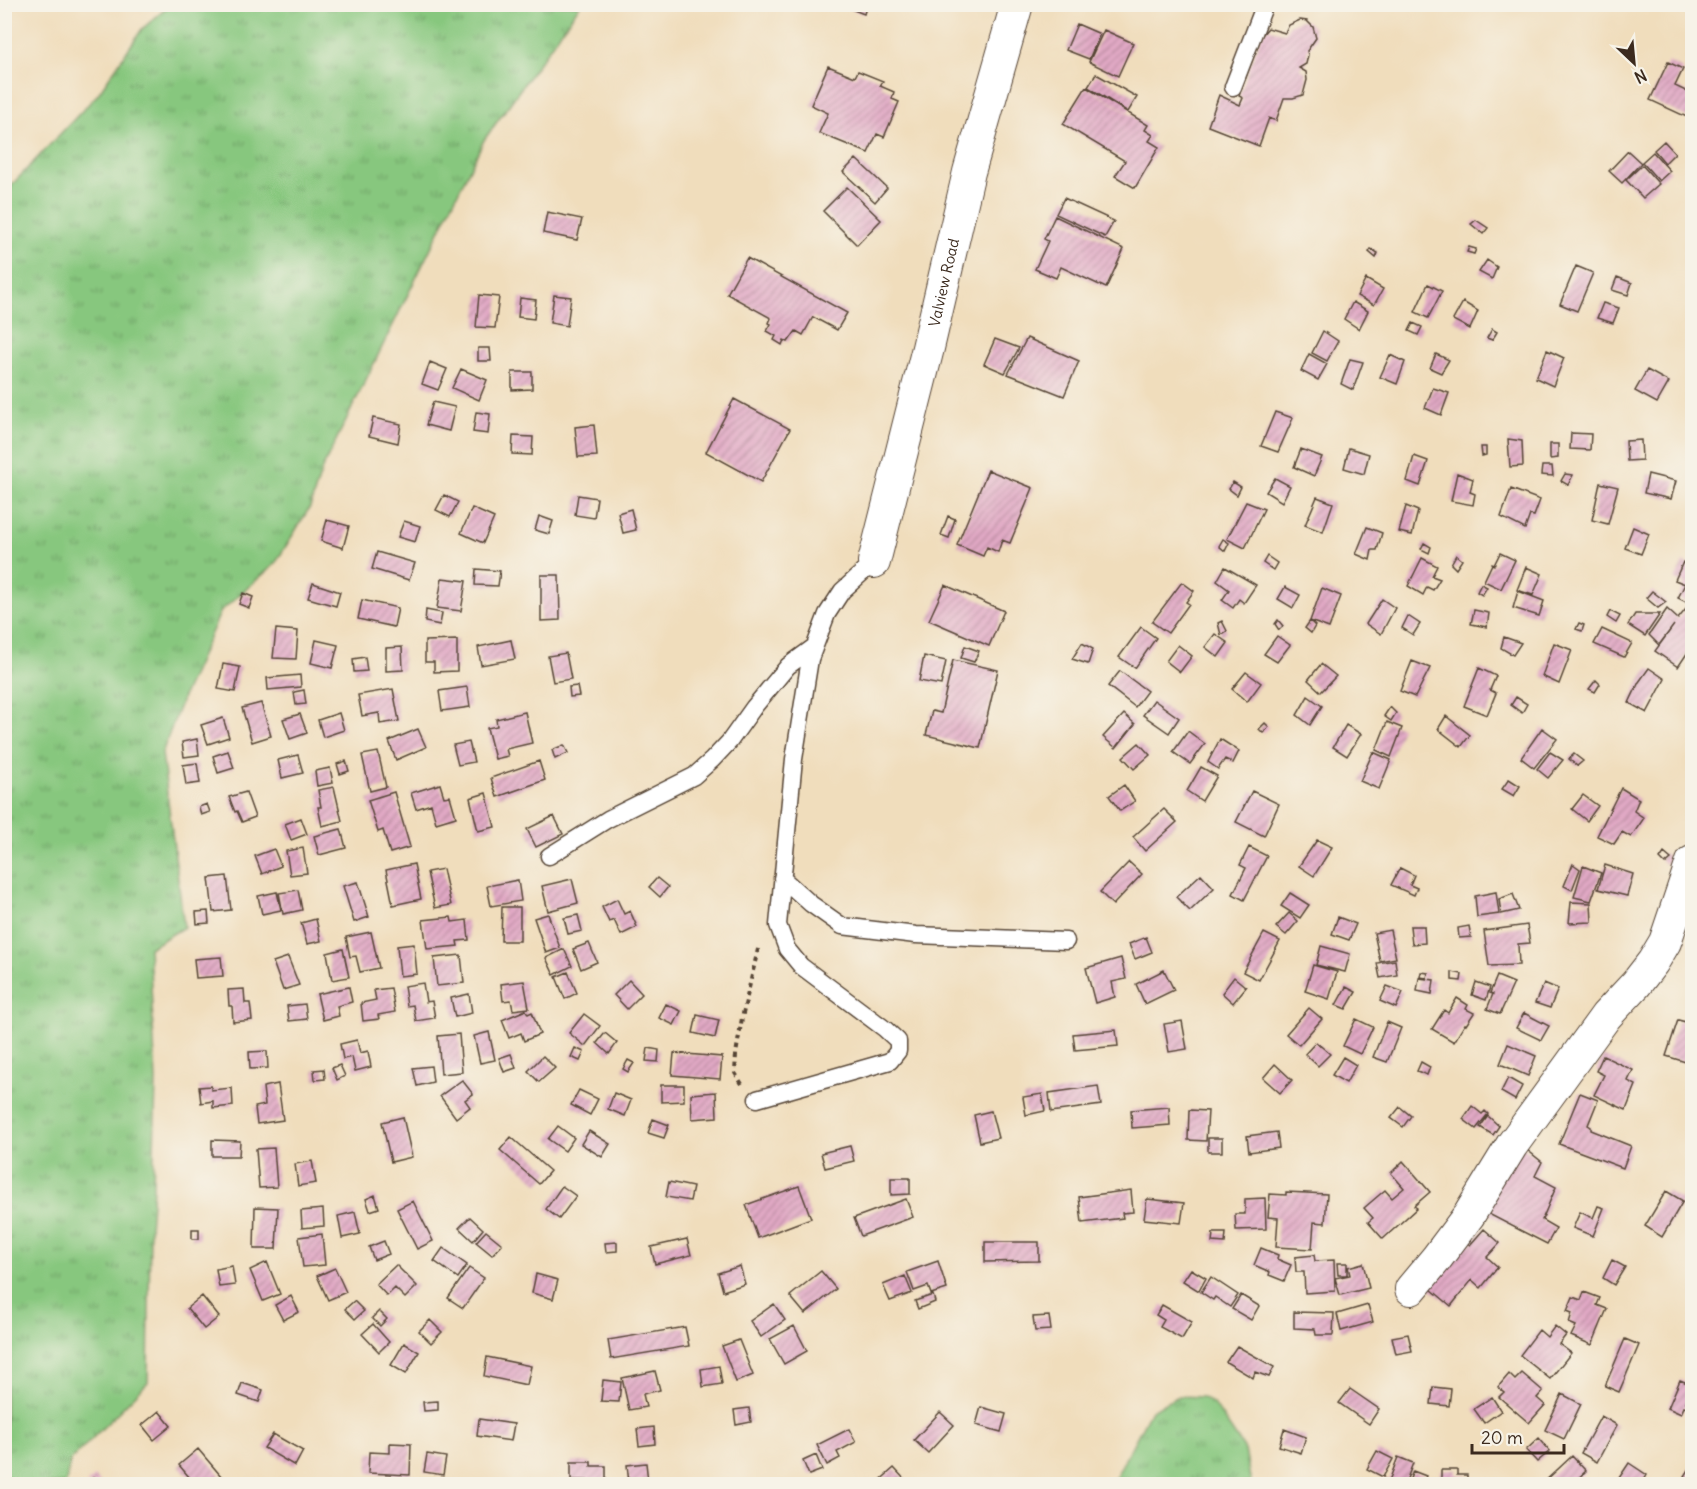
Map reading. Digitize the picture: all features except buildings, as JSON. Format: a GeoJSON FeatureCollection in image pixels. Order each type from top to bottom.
{"type":"FeatureCollection","features":[{"type":"Feature","properties":{"kind":"street","name":"Valview Road"},"geometry":{"type":"LineString","coordinates":[[874,562],[928,348],[969,172],[1017,4]]}},
{"type":"Feature","properties":{"kind":"street"},"geometry":{"type":"LineString","coordinates":[[1411,1289],[1469,1215],[1512,1145],[1606,1016],[1653,962],[1665,942],[1692,862]]}},
{"type":"Feature","properties":{"kind":"lane"},"geometry":{"type":"LineString","coordinates":[[1233,87],[1265,4]]}},
{"type":"Feature","properties":{"kind":"lane"},"geometry":{"type":"LineString","coordinates":[[757,1099],[890,1061],[898,1052],[898,1041],[885,1029],[801,966],[787,950],[778,924],[794,759],[810,659],[827,614],[842,591],[874,562]]}},
{"type":"Feature","properties":{"kind":"lane"},"geometry":{"type":"LineString","coordinates":[[549,856],[608,819],[694,776],[729,742],[788,666],[814,647]]}},
{"type":"Feature","properties":{"kind":"lane"},"geometry":{"type":"LineString","coordinates":[[782,878],[811,904],[842,926],[916,935],[1066,942]]}},
{"type":"Feature","properties":{"kind":"path"},"geometry":{"type":"LineString","coordinates":[[757,1099],[735,1073],[742,1018],[760,940]]}},
{"type":"Feature","properties":{"kind":"green space"},"geometry":{"type":"Polygon","coordinates":[[[170,5],[580,5],[484,140],[322,469],[310,507],[275,564],[221,611],[184,694],[162,753],[184,927],[149,948],[156,1080],[150,1229],[148,1382],[70,1461],[66,1484],[5,1484],[5,192],[98,94],[142,29],[170,5]]]}},
{"type":"Feature","properties":{"kind":"green space"},"geometry":{"type":"Polygon","coordinates":[[[1179,1396],[1202,1397],[1214,1404],[1245,1450],[1251,1484],[1112,1484],[1151,1410],[1179,1396]]]}}]}
